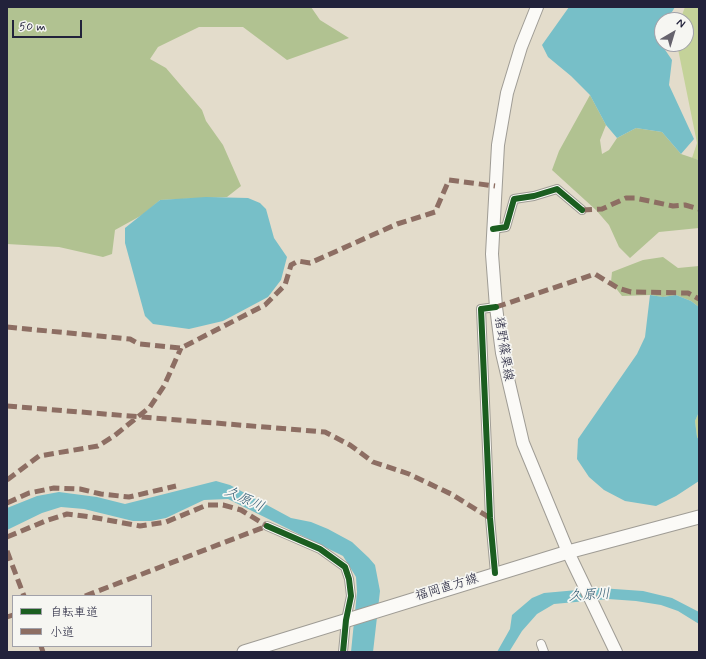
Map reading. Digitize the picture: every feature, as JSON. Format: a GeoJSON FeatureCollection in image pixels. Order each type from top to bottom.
{"type":"FeatureCollection","features":[{"type":"Feature","properties":{"kind":"main road","name":"猪野篠栗線"},"geometry":{"type":"LineString","coordinates":[[536,7],[521,47],[507,93],[498,146],[492,254],[496,307],[502,353],[523,443],[568,552],[616,652]]}},
{"type":"Feature","properties":{"kind":"main road","name":"福岡直方線"},"geometry":{"type":"LineString","coordinates":[[244,652],[386,606],[495,573],[699,517]]}},
{"type":"Feature","properties":{"kind":"street"},"geometry":{"type":"LineString","coordinates":[[493,229],[506,227],[514,199],[534,196],[557,189],[582,210]]}},
{"type":"Feature","properties":{"kind":"street"},"geometry":{"type":"LineString","coordinates":[[495,573],[490,518],[481,309],[496,307]]}},
{"type":"Feature","properties":{"kind":"street"},"geometry":{"type":"LineString","coordinates":[[267,526],[320,549],[345,567],[349,579],[351,596],[343,652]]}},
{"type":"Feature","properties":{"kind":"street"},"geometry":{"type":"LineString","coordinates":[[540,644],[544,652]]}},
{"type":"Feature","properties":{"kind":"green space"},"geometry":{"type":"Polygon","coordinates":[[[7,7],[311,7],[320,20],[349,38],[287,60],[243,27],[199,27],[158,47],[150,59],[166,68],[202,110],[206,121],[223,145],[241,186],[227,197],[160,200],[144,214],[115,230],[112,254],[103,257],[59,247],[7,244],[7,7]]]}},
{"type":"Feature","properties":{"kind":"green space"},"geometry":{"type":"Polygon","coordinates":[[[685,7],[699,7],[699,160],[692,158],[697,143],[679,52],[694,52],[694,12],[683,12],[685,7]]]}},
{"type":"Feature","properties":{"kind":"green space"},"geometry":{"type":"Polygon","coordinates":[[[590,95],[606,125],[600,140],[602,154],[609,150],[617,138],[636,128],[662,132],[681,154],[699,160],[699,228],[659,232],[630,258],[619,247],[609,225],[596,210],[552,170],[559,151],[590,95]]]}},
{"type":"Feature","properties":{"kind":"green space"},"geometry":{"type":"Polygon","coordinates":[[[663,257],[678,268],[699,266],[699,307],[691,301],[676,295],[663,297],[650,295],[622,296],[611,282],[612,272],[643,260],[663,257]]]}},
{"type":"Feature","properties":{"kind":"green space"},"geometry":{"type":"Polygon","coordinates":[[[699,412],[699,440],[697,437],[695,421],[699,412]]]}},
{"type":"Feature","properties":{"kind":"water"},"geometry":{"type":"Polygon","coordinates":[[[569,7],[675,7],[672,12],[654,12],[654,52],[667,52],[672,60],[669,85],[694,139],[681,154],[662,132],[636,128],[617,138],[606,125],[590,95],[571,76],[548,57],[542,45],[569,7]]]}},
{"type":"Feature","properties":{"kind":"water"},"geometry":{"type":"Polygon","coordinates":[[[206,197],[248,198],[260,203],[266,209],[274,238],[287,257],[281,280],[268,297],[223,321],[189,329],[153,324],[145,316],[125,243],[125,228],[160,200],[206,197]]]}},
{"type":"Feature","properties":{"kind":"water"},"geometry":{"type":"Polygon","coordinates":[[[650,295],[663,297],[676,295],[691,301],[699,307],[699,412],[695,421],[697,437],[699,440],[699,481],[676,496],[656,506],[625,501],[604,490],[589,477],[577,459],[578,439],[637,354],[645,337],[650,295]]]}},
{"type":"Feature","properties":{"kind":"water","name":"久原川"},"geometry":{"type":"Polygon","coordinates":[[[216,481],[230,485],[291,518],[311,522],[328,529],[352,542],[369,558],[375,565],[380,591],[373,652],[351,652],[357,592],[356,577],[343,556],[228,499],[204,500],[166,518],[151,521],[133,521],[84,509],[61,507],[42,513],[7,530],[7,508],[37,496],[59,492],[97,497],[125,504],[216,481]]]}},
{"type":"Feature","properties":{"kind":"water","name":"久原川"},"geometry":{"type":"Polygon","coordinates":[[[600,588],[643,591],[672,598],[699,612],[699,624],[678,611],[661,605],[636,601],[608,599],[554,604],[537,614],[522,631],[509,652],[497,652],[510,629],[512,615],[532,598],[544,593],[600,588]]]}},
{"type":"Feature","properties":{"kind":"marked path"},"geometry":{"type":"LineString","coordinates":[[7,327],[130,339],[139,344],[181,348],[265,305],[285,285],[291,265],[298,261],[310,263],[397,224],[435,212],[449,180],[495,186]]}},
{"type":"Feature","properties":{"kind":"marked path"},"geometry":{"type":"LineString","coordinates":[[582,210],[602,209],[626,198],[635,198],[673,206],[685,205],[699,209]]}},
{"type":"Feature","properties":{"kind":"marked path"},"geometry":{"type":"LineString","coordinates":[[496,307],[595,274],[618,288],[631,292],[688,293],[699,299]]}},
{"type":"Feature","properties":{"kind":"marked path"},"geometry":{"type":"LineString","coordinates":[[7,480],[39,456],[98,446],[114,436],[150,407],[164,386],[181,348]]}},
{"type":"Feature","properties":{"kind":"marked path"},"geometry":{"type":"LineString","coordinates":[[7,406],[325,432],[350,445],[373,462],[409,474],[451,494],[490,518]]}},
{"type":"Feature","properties":{"kind":"marked path"},"geometry":{"type":"LineString","coordinates":[[7,503],[29,493],[54,488],[80,489],[101,494],[129,497],[176,486]]}},
{"type":"Feature","properties":{"kind":"marked path"},"geometry":{"type":"LineString","coordinates":[[7,537],[67,514],[140,526],[166,522],[207,505],[223,505],[241,510],[267,526]]}},
{"type":"Feature","properties":{"kind":"marked path"},"geometry":{"type":"LineString","coordinates":[[88,595],[267,526]]}},
{"type":"Feature","properties":{"kind":"marked path"},"geometry":{"type":"LineString","coordinates":[[7,551],[24,595]]}},
{"type":"Feature","properties":{"kind":"marked path"},"geometry":{"type":"LineString","coordinates":[[7,617],[12,615]]}},
{"type":"Feature","properties":{"kind":"marked path"},"geometry":{"type":"LineString","coordinates":[[41,647],[43,652]]}},
{"type":"Feature","properties":{"kind":"cycle path"},"geometry":{"type":"LineString","coordinates":[[493,229],[506,227],[514,199],[534,196],[557,189],[582,210]]}},
{"type":"Feature","properties":{"kind":"cycle path"},"geometry":{"type":"LineString","coordinates":[[495,573],[490,518],[481,309],[496,307]]}},
{"type":"Feature","properties":{"kind":"cycle path"},"geometry":{"type":"LineString","coordinates":[[267,526],[320,549],[345,567],[349,579],[351,596],[346,620],[343,652]]}}]}
